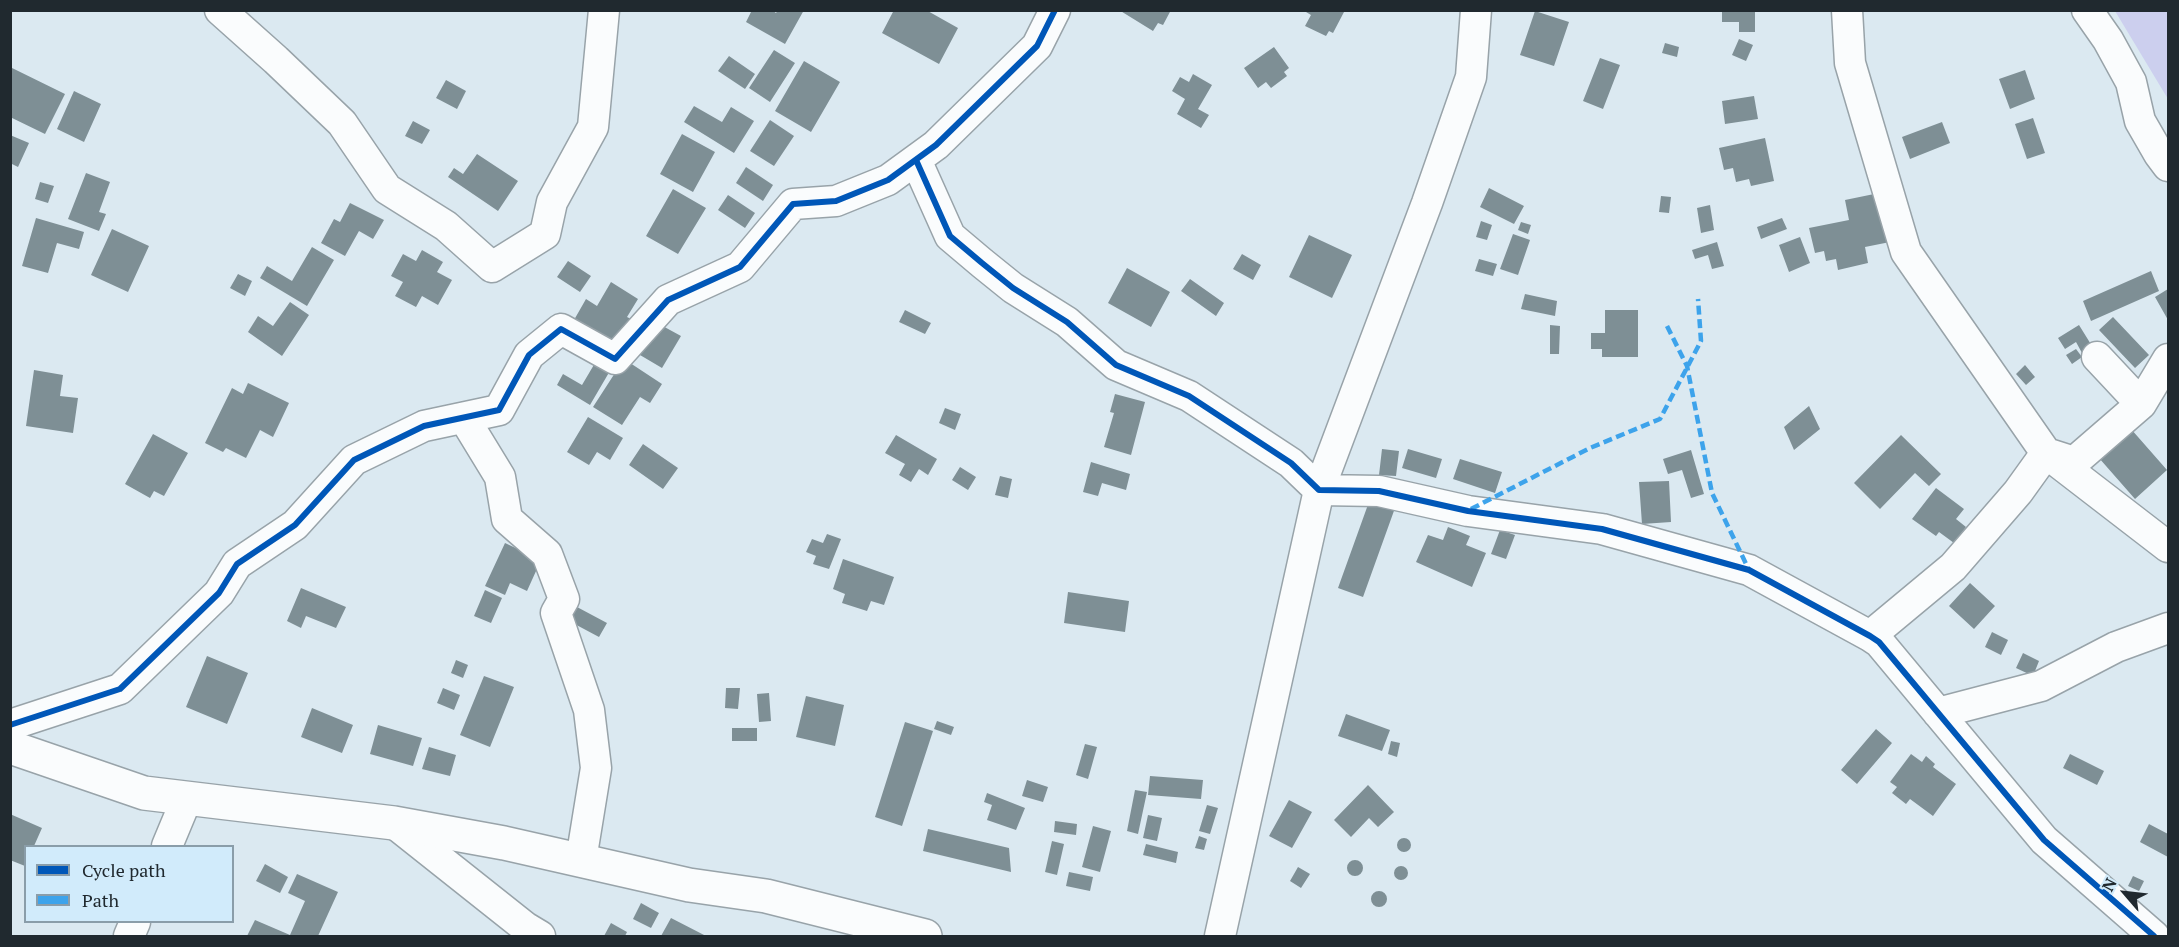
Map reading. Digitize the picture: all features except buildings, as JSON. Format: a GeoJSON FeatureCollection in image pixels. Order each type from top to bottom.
{"type":"FeatureCollection","features":[{"type":"Feature","properties":{"kind":"street"},"geometry":{"type":"LineString","coordinates":[[220,10],[342,123],[387,189],[446,226],[492,267],[545,234],[552,202],[593,127],[604,10]]}},
{"type":"Feature","properties":{"kind":"street"},"geometry":{"type":"LineString","coordinates":[[10,725],[120,689],[219,593],[237,564],[295,525],[354,460],[424,426],[499,410],[529,355],[561,329],[615,359],[668,300],[740,267],[793,204],[836,201],[888,180],[936,145],[1036,46],[1055,10]]}},
{"type":"Feature","properties":{"kind":"street"},"geometry":{"type":"LineString","coordinates":[[1220,936],[1318,490],[1427,203],[1464,98],[1471,76],[1476,10]]}},
{"type":"Feature","properties":{"kind":"street"},"geometry":{"type":"LineString","coordinates":[[1847,10],[1850,63],[1906,252],[2046,453],[2169,547]]}},
{"type":"Feature","properties":{"kind":"street"},"geometry":{"type":"LineString","coordinates":[[2087,10],[2108,40],[2131,82],[2140,121],[2159,154],[2169,166]]}},
{"type":"Feature","properties":{"kind":"street"},"geometry":{"type":"LineString","coordinates":[[916,160],[950,236],[989,269],[1013,288],[1066,322],[1116,365],[1189,396],[1291,463],[1318,490],[1379,491],[1468,511],[1602,529],[1749,570],[1870,636],[1879,642],[2044,840],[2154,936]]}},
{"type":"Feature","properties":{"kind":"street"},"geometry":{"type":"LineString","coordinates":[[2097,357],[2141,404]]}},
{"type":"Feature","properties":{"kind":"street"},"geometry":{"type":"LineString","coordinates":[[2046,453],[2074,462],[2141,404],[2169,359]]}},
{"type":"Feature","properties":{"kind":"street"},"geometry":{"type":"LineString","coordinates":[[464,418],[500,477],[507,519],[547,554],[564,599],[556,613],[589,710],[596,768],[581,860]]}},
{"type":"Feature","properties":{"kind":"street"},"geometry":{"type":"LineString","coordinates":[[1870,636],[1953,567],[2018,492],[2046,453]]}},
{"type":"Feature","properties":{"kind":"street"},"geometry":{"type":"LineString","coordinates":[[1938,713],[2041,686],[2116,647],[2169,628]]}},
{"type":"Feature","properties":{"kind":"street"},"geometry":{"type":"LineString","coordinates":[[10,747],[144,793],[394,823],[504,843],[688,885],[766,896],[925,936]]}},
{"type":"Feature","properties":{"kind":"street"},"geometry":{"type":"LineString","coordinates":[[167,845],[187,798]]}},
{"type":"Feature","properties":{"kind":"street"},"geometry":{"type":"LineString","coordinates":[[394,823],[525,927],[540,936]]}},
{"type":"Feature","properties":{"kind":"shaded area"},"geometry":{"type":"Polygon","coordinates":[[[2115,11],[2168,11],[2168,99],[2115,11]]]}},
{"type":"Feature","properties":{"kind":"marked path"},"geometry":{"type":"LineString","coordinates":[[1471,509],[1590,448],[1660,419],[1701,341],[1698,299]]}},
{"type":"Feature","properties":{"kind":"marked path"},"geometry":{"type":"LineString","coordinates":[[1667,326],[1687,366],[1712,493],[1749,570]]}},
{"type":"Feature","properties":{"kind":"cycle path"},"geometry":{"type":"LineString","coordinates":[[10,725],[120,689],[219,593],[237,564],[295,525],[354,460],[424,426],[499,410],[529,355],[561,329],[615,359],[668,300],[740,267],[793,204],[836,201],[888,180],[936,145],[1037,46],[1055,10]]}},
{"type":"Feature","properties":{"kind":"cycle path"},"geometry":{"type":"LineString","coordinates":[[916,160],[950,236],[982,263],[1013,288],[1067,322],[1116,365],[1189,396],[1291,463],[1319,490],[1379,491],[1468,511],[1602,529],[1749,570],[1870,636],[1879,642],[2044,840],[2154,936]]}}]}
